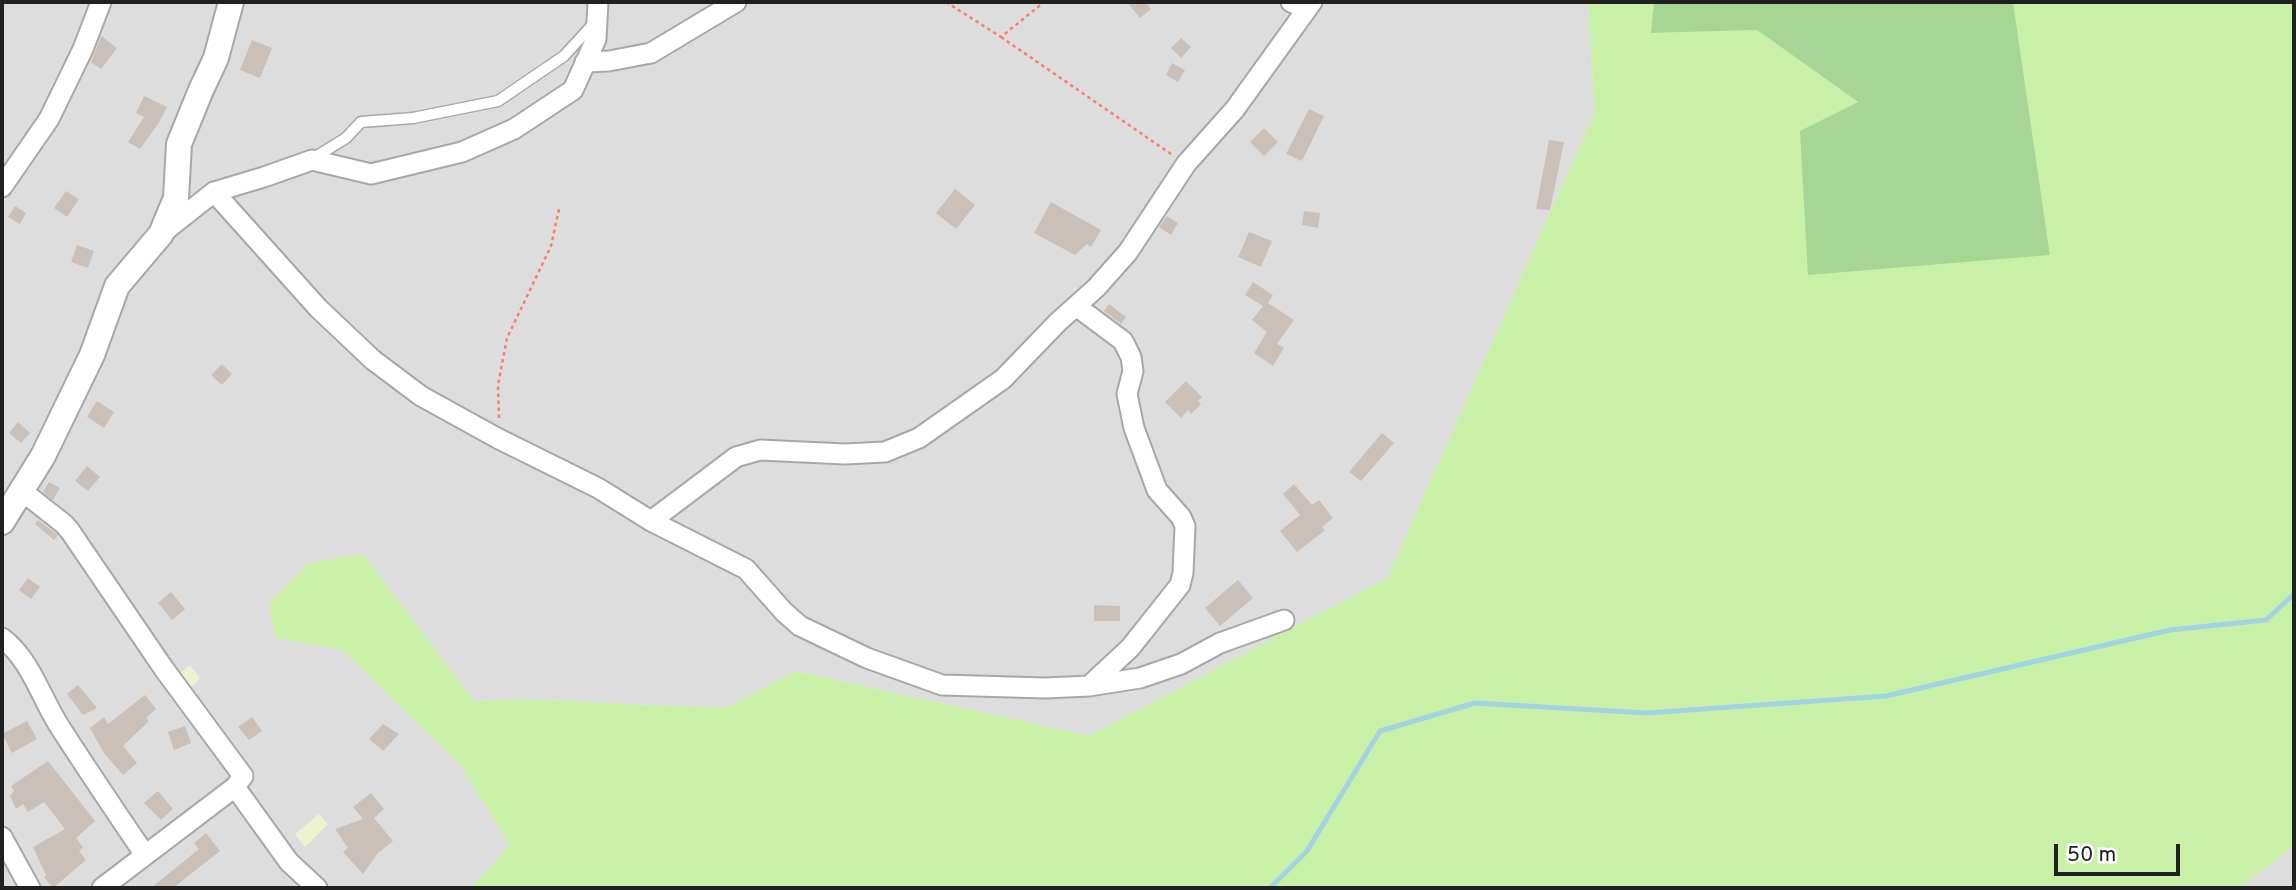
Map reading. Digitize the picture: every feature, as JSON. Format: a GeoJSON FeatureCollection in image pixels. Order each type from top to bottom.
{"type":"FeatureCollection","features":[{"type":"Feature","properties":{"kind":"street"},"geometry":{"type":"LineString","coordinates":[[3,182],[49,119],[83,49],[101,2]]}},
{"type":"Feature","properties":{"kind":"street"},"geometry":{"type":"LineString","coordinates":[[160,234],[176,198],[179,144],[216,58],[231,2]]}},
{"type":"Feature","properties":{"kind":"street"},"geometry":{"type":"LineString","coordinates":[[585,62],[609,61],[651,53],[736,2]]}},
{"type":"Feature","properties":{"kind":"street"},"geometry":{"type":"LineString","coordinates":[[651,521],[736,457],[760,450],[845,454],[885,452],[919,438],[1003,379],[1096,288],[1128,252],[1186,164],[1234,109],[1304,4]]}},
{"type":"Feature","properties":{"kind":"street"},"geometry":{"type":"LineString","coordinates":[[102,888],[243,778],[164,669],[70,531],[64,524],[9,501],[43,456],[92,355],[117,285],[160,234],[214,192],[312,160],[372,174],[462,152],[514,130],[573,90],[596,39],[598,10]]}},
{"type":"Feature","properties":{"kind":"street"},"geometry":{"type":"LineString","coordinates":[[214,192],[318,308],[373,360],[421,396],[499,439],[598,488],[651,521],[746,569],[800,626],[867,658],[942,685],[1045,688],[1089,686],[1140,678],[1181,664],[1220,643],[1284,620]]}},
{"type":"Feature","properties":{"kind":"street"},"geometry":{"type":"LineString","coordinates":[[1076,306],[1124,341],[1133,371],[1127,394],[1134,428],[1157,490],[1181,517],[1186,537],[1180,585],[1130,648],[1089,686]]}},
{"type":"Feature","properties":{"kind":"street"},"geometry":{"type":"LineString","coordinates":[[2,638],[19,654],[30,670],[58,723],[145,855]]}},
{"type":"Feature","properties":{"kind":"street"},"geometry":{"type":"LineString","coordinates":[[235,786],[289,862],[317,888]]}},
{"type":"Feature","properties":{"kind":"street"},"geometry":{"type":"LineString","coordinates":[[2,837],[30,888]]}},
{"type":"Feature","properties":{"kind":"lane"},"geometry":{"type":"LineString","coordinates":[[312,160],[346,138],[361,122],[413,118],[498,101],[564,56],[598,10]]}},
{"type":"Feature","properties":{"kind":"path"},"geometry":{"type":"LineString","coordinates":[[946,2],[1186,164]]}},
{"type":"Feature","properties":{"kind":"path"},"geometry":{"type":"LineString","coordinates":[[1001,37],[1044,2]]}},
{"type":"Feature","properties":{"kind":"path"},"geometry":{"type":"LineString","coordinates":[[499,439],[498,385],[508,338],[551,246],[559,209]]}},
{"type":"Feature","properties":{"kind":"shaded area"},"geometry":{"type":"Polygon","coordinates":[[[2,2],[1588,2],[1595,112],[1387,578],[1089,736],[795,671],[726,708],[517,699],[474,701],[363,554],[342,650],[460,765],[511,845],[471,888],[2,888],[2,2]]]}},
{"type":"Feature","properties":{"kind":"shaded area"},"geometry":{"type":"Polygon","coordinates":[[[2294,846],[2294,888],[2239,888],[2294,846]]]}},
{"type":"Feature","properties":{"kind":"green space"},"geometry":{"type":"Polygon","coordinates":[[[1588,2],[1654,2],[1652,33],[1757,30],[1859,103],[2050,254],[2013,2],[2294,2],[2294,846],[2239,888],[471,888],[510,845],[460,765],[342,650],[276,638],[269,604],[308,563],[363,554],[474,701],[517,699],[726,708],[795,671],[1089,736],[1387,578],[1595,112],[1588,2]]]}},
{"type":"Feature","properties":{"kind":"green space"},"geometry":{"type":"Polygon","coordinates":[[[1654,2],[2013,2],[2050,255],[1808,275],[1800,131],[1858,102],[1757,30],[1651,33],[1654,2]]]}},
{"type":"Feature","properties":{"kind":"green space"},"geometry":{"type":"Polygon","coordinates":[[[190,665],[200,678],[186,692],[174,678],[190,665]]]}},
{"type":"Feature","properties":{"kind":"green space"},"geometry":{"type":"Polygon","coordinates":[[[319,814],[328,824],[305,847],[295,834],[319,814]]]}},
{"type":"Feature","properties":{"kind":"building"},"geometry":{"type":"Polygon","coordinates":[[[1127,2],[1145,2],[1151,9],[1140,18],[1127,2]]]}},
{"type":"Feature","properties":{"kind":"building"},"geometry":{"type":"Polygon","coordinates":[[[101,36],[117,48],[101,69],[91,62],[101,36]]]}},
{"type":"Feature","properties":{"kind":"building"},"geometry":{"type":"Polygon","coordinates":[[[1181,38],[1191,47],[1181,58],[1171,48],[1181,38]]]}},
{"type":"Feature","properties":{"kind":"building"},"geometry":{"type":"Polygon","coordinates":[[[252,40],[272,48],[260,78],[240,70],[252,40]]]}},
{"type":"Feature","properties":{"kind":"building"},"geometry":{"type":"Polygon","coordinates":[[[1172,63],[1185,70],[1178,82],[1166,75],[1172,63]]]}},
{"type":"Feature","properties":{"kind":"building"},"geometry":{"type":"Polygon","coordinates":[[[144,96],[167,107],[140,149],[128,142],[144,117],[136,113],[144,96]]]}},
{"type":"Feature","properties":{"kind":"building"},"geometry":{"type":"Polygon","coordinates":[[[1309,109],[1324,116],[1302,161],[1286,154],[1309,109]]]}},
{"type":"Feature","properties":{"kind":"building"},"geometry":{"type":"Polygon","coordinates":[[[1264,128],[1278,142],[1264,156],[1250,142],[1264,128]]]}},
{"type":"Feature","properties":{"kind":"building"},"geometry":{"type":"Polygon","coordinates":[[[1549,140],[1564,142],[1550,210],[1536,209],[1549,140]]]}},
{"type":"Feature","properties":{"kind":"building"},"geometry":{"type":"Polygon","coordinates":[[[955,189],[975,205],[956,229],[936,213],[955,189]]]}},
{"type":"Feature","properties":{"kind":"building"},"geometry":{"type":"Polygon","coordinates":[[[66,191],[79,199],[67,217],[54,208],[66,191]]]}},
{"type":"Feature","properties":{"kind":"building"},"geometry":{"type":"Polygon","coordinates":[[[1051,202],[1101,230],[1091,247],[1087,244],[1075,255],[1034,233],[1051,202]]]}},
{"type":"Feature","properties":{"kind":"building"},"geometry":{"type":"Polygon","coordinates":[[[15,206],[26,213],[20,224],[8,217],[15,206]]]}},
{"type":"Feature","properties":{"kind":"building"},"geometry":{"type":"Polygon","coordinates":[[[1304,211],[1320,213],[1318,228],[1302,225],[1304,211]]]}},
{"type":"Feature","properties":{"kind":"building"},"geometry":{"type":"Polygon","coordinates":[[[1167,216],[1178,223],[1171,235],[1159,227],[1167,216]]]}},
{"type":"Feature","properties":{"kind":"building"},"geometry":{"type":"Polygon","coordinates":[[[1249,232],[1272,241],[1261,267],[1238,257],[1249,232]]]}},
{"type":"Feature","properties":{"kind":"building"},"geometry":{"type":"Polygon","coordinates":[[[77,245],[94,251],[88,268],[71,262],[77,245]]]}},
{"type":"Feature","properties":{"kind":"building"},"geometry":{"type":"Polygon","coordinates":[[[1253,282],[1273,295],[1268,303],[1294,320],[1277,344],[1284,348],[1273,366],[1254,353],[1267,332],[1252,320],[1263,306],[1245,295],[1253,282]]]}},
{"type":"Feature","properties":{"kind":"building"},"geometry":{"type":"Polygon","coordinates":[[[1109,304],[1126,317],[1121,324],[1104,311],[1109,304]]]}},
{"type":"Feature","properties":{"kind":"building"},"geometry":{"type":"Polygon","coordinates":[[[222,364],[232,374],[222,385],[211,375],[222,364]]]}},
{"type":"Feature","properties":{"kind":"building"},"geometry":{"type":"Polygon","coordinates":[[[1186,381],[1202,397],[1198,401],[1201,404],[1191,414],[1188,410],[1181,418],[1165,402],[1186,381]]]}},
{"type":"Feature","properties":{"kind":"building"},"geometry":{"type":"Polygon","coordinates":[[[97,401],[114,412],[104,428],[87,417],[97,401]]]}},
{"type":"Feature","properties":{"kind":"building"},"geometry":{"type":"Polygon","coordinates":[[[18,422],[30,433],[21,443],[9,433],[18,422]]]}},
{"type":"Feature","properties":{"kind":"building"},"geometry":{"type":"Polygon","coordinates":[[[1382,433],[1394,443],[1361,481],[1349,472],[1382,433]]]}},
{"type":"Feature","properties":{"kind":"building"},"geometry":{"type":"Polygon","coordinates":[[[87,466],[100,477],[88,491],[75,481],[87,466]]]}},
{"type":"Feature","properties":{"kind":"building"},"geometry":{"type":"Polygon","coordinates":[[[49,482],[60,488],[53,500],[43,492],[49,482]]]}},
{"type":"Feature","properties":{"kind":"building"},"geometry":{"type":"Polygon","coordinates":[[[1294,484],[1312,505],[1319,500],[1333,518],[1322,527],[1325,530],[1297,552],[1280,531],[1300,515],[1283,494],[1294,484]]]}},
{"type":"Feature","properties":{"kind":"building"},"geometry":{"type":"Polygon","coordinates":[[[38,520],[58,535],[54,540],[35,524],[38,520]]]}},
{"type":"Feature","properties":{"kind":"building"},"geometry":{"type":"Polygon","coordinates":[[[28,578],[40,587],[31,599],[19,590],[28,578]]]}},
{"type":"Feature","properties":{"kind":"building"},"geometry":{"type":"Polygon","coordinates":[[[1238,580],[1253,598],[1220,626],[1205,608],[1238,580]]]}},
{"type":"Feature","properties":{"kind":"building"},"geometry":{"type":"Polygon","coordinates":[[[171,592],[185,609],[172,620],[158,603],[171,592]]]}},
{"type":"Feature","properties":{"kind":"building"},"geometry":{"type":"Polygon","coordinates":[[[1094,605],[1120,606],[1120,621],[1094,621],[1094,605]]]}},
{"type":"Feature","properties":{"kind":"building"},"geometry":{"type":"Polygon","coordinates":[[[78,685],[97,708],[83,715],[67,694],[78,685]]]}},
{"type":"Feature","properties":{"kind":"building"},"geometry":{"type":"Polygon","coordinates":[[[145,695],[156,709],[146,718],[149,721],[123,746],[137,763],[123,775],[104,753],[90,728],[104,717],[108,724],[145,695]]]}},
{"type":"Feature","properties":{"kind":"building"},"geometry":{"type":"Polygon","coordinates":[[[252,717],[262,731],[249,740],[238,727],[252,717]]]}},
{"type":"Feature","properties":{"kind":"building"},"geometry":{"type":"Polygon","coordinates":[[[27,721],[37,739],[12,753],[2,734],[27,721]]]}},
{"type":"Feature","properties":{"kind":"building"},"geometry":{"type":"Polygon","coordinates":[[[383,724],[399,734],[383,751],[369,739],[383,724]]]}},
{"type":"Feature","properties":{"kind":"building"},"geometry":{"type":"Polygon","coordinates":[[[185,726],[191,743],[174,750],[168,732],[185,726]]]}},
{"type":"Feature","properties":{"kind":"building"},"geometry":{"type":"Polygon","coordinates":[[[48,761],[95,821],[76,838],[83,847],[79,851],[86,860],[53,888],[44,877],[46,875],[33,847],[65,829],[44,802],[28,812],[23,804],[16,809],[10,796],[14,791],[11,786],[48,761]]]}},
{"type":"Feature","properties":{"kind":"building"},"geometry":{"type":"Polygon","coordinates":[[[158,791],[173,809],[161,820],[144,803],[158,791]]]}},
{"type":"Feature","properties":{"kind":"building"},"geometry":{"type":"Polygon","coordinates":[[[371,793],[384,809],[374,818],[393,841],[378,853],[363,874],[343,852],[348,848],[335,829],[363,819],[353,807],[371,793]]]}},
{"type":"Feature","properties":{"kind":"building"},"geometry":{"type":"Polygon","coordinates":[[[206,833],[220,851],[173,888],[151,888],[199,849],[194,843],[206,833]]]}},
{"type":"Feature","properties":{"kind":"waterway"},"geometry":{"type":"LineString","coordinates":[[1270,888],[1307,851],[1380,731],[1475,703],[1647,713],[1886,696],[2170,630],[2266,620],[2294,594]]}}]}
